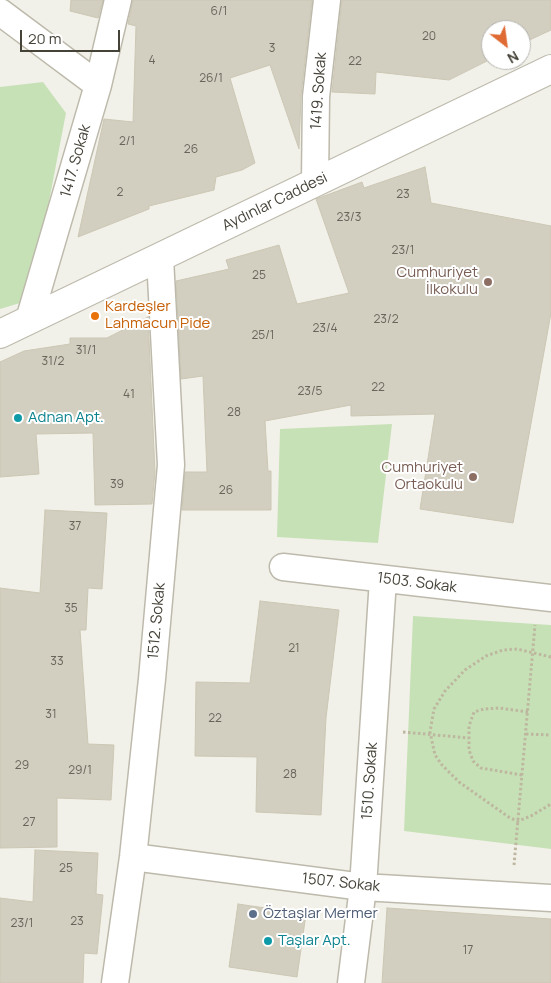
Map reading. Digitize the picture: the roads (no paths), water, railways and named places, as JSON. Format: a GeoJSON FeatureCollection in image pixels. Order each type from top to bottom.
{"type":"FeatureCollection","features":[{"type":"Feature","properties":{"kind":"street","name":"1417. Sokak"},"geometry":{"type":"LineString","coordinates":[[29,320],[98,86],[118,0]]}},
{"type":"Feature","properties":{"kind":"street","name":"1419. Sokak"},"geometry":{"type":"LineString","coordinates":[[315,182],[316,97],[327,0]]}},
{"type":"Feature","properties":{"kind":"street"},"geometry":{"type":"LineString","coordinates":[[1,12],[98,86]]}},
{"type":"Feature","properties":{"kind":"street","name":"Aydınlar Caddesi"},"geometry":{"type":"LineString","coordinates":[[0,334],[551,69]]}},
{"type":"Feature","properties":{"kind":"street","name":"1512. Sokak"},"geometry":{"type":"LineString","coordinates":[[116,983],[152,680],[170,466],[160,258]]}},
{"type":"Feature","properties":{"kind":"street","name":"1503. Sokak"},"geometry":{"type":"LineString","coordinates":[[283,567],[543,597]]}},
{"type":"Feature","properties":{"kind":"street","name":"1510. Sokak"},"geometry":{"type":"LineString","coordinates":[[351,983],[363,886],[383,579]]}},
{"type":"Feature","properties":{"kind":"street","name":"1507. Sokak"},"geometry":{"type":"LineString","coordinates":[[132,857],[363,886],[551,898]]}},
{"type":"Feature","properties":{"kind":"place","name":"Cumhuriyet İlkokulu"},"geometry":{"type":"Point","coordinates":[488,282]}},
{"type":"Feature","properties":{"kind":"place","name":"Kardeşler Lahmacun Pide"},"geometry":{"type":"Point","coordinates":[95,316]}},
{"type":"Feature","properties":{"kind":"place","name":"Adnan Apt."},"geometry":{"type":"Point","coordinates":[18,418]}},
{"type":"Feature","properties":{"kind":"place","name":"Cumhuriyet Ortaokulu"},"geometry":{"type":"Point","coordinates":[473,477]}},
{"type":"Feature","properties":{"kind":"place","name":"Öztaşlar Mermer"},"geometry":{"type":"Point","coordinates":[253,914]}},
{"type":"Feature","properties":{"kind":"place","name":"Taşlar Apt."},"geometry":{"type":"Point","coordinates":[268,941]}}]}
